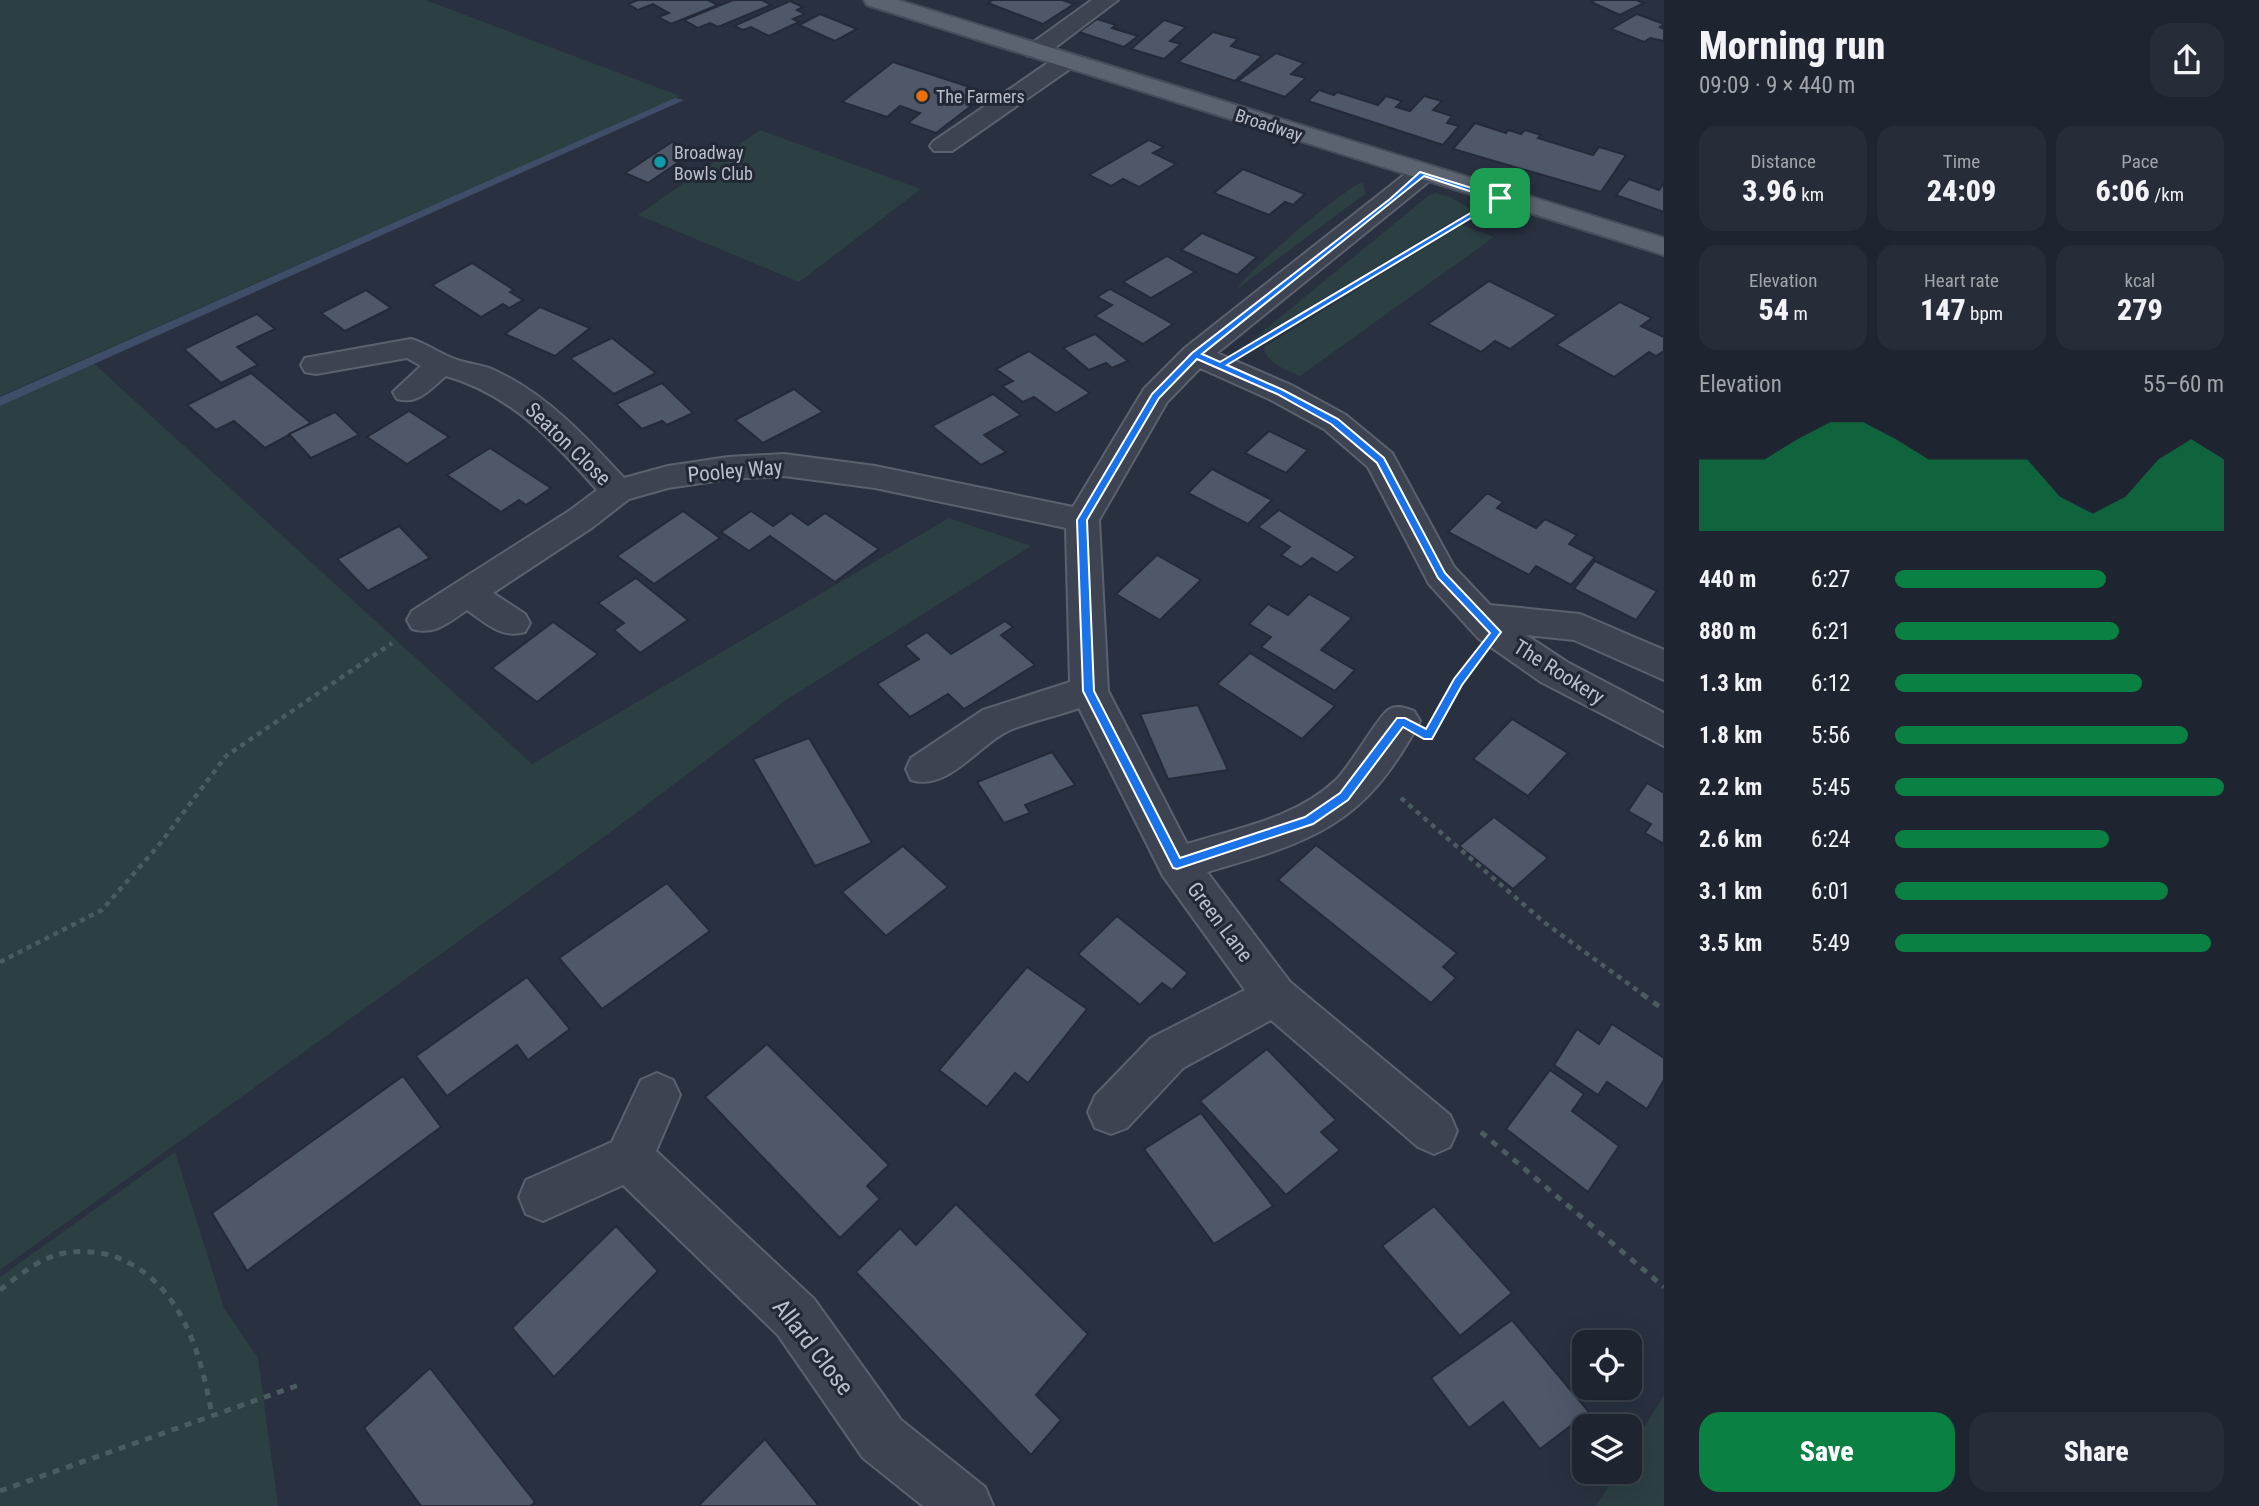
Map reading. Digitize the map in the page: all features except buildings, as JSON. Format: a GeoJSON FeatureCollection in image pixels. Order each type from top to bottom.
{"type":"FeatureCollection","features":[{"type":"Feature","properties":{"kind":"main road","name":"Broadway"},"geometry":{"type":"LineString","coordinates":[[875,0],[1500,198],[1664,247]]}},
{"type":"Feature","properties":{"kind":"street"},"geometry":{"type":"LineString","coordinates":[[1036,51],[1107,0]]}},
{"type":"Feature","properties":{"kind":"street"},"geometry":{"type":"LineString","coordinates":[[943,146],[1066,61]]}},
{"type":"Feature","properties":{"kind":"street"},"geometry":{"type":"LineString","coordinates":[[1082,520],[1155,396],[1196,355],[1382,209],[1423,173]]}},
{"type":"Feature","properties":{"kind":"street","name":"Seaton Close"},"geometry":{"type":"LineString","coordinates":[[316,365],[411,348],[441,365],[484,377],[530,404],[577,447],[617,491]]}},
{"type":"Feature","properties":{"kind":"street","name":"The Rookery"},"geometry":{"type":"LineString","coordinates":[[1196,355],[1280,392],[1335,422],[1381,461],[1441,575],[1488,625],[1566,678],[1664,731]]}},
{"type":"Feature","properties":{"kind":"street"},"geometry":{"type":"LineString","coordinates":[[408,392],[441,365]]}},
{"type":"Feature","properties":{"kind":"street","name":"Pooley Way"},"geometry":{"type":"LineString","coordinates":[[425,621],[581,519],[617,491],[668,477],[728,468],[784,465],[875,477],[1082,520]]}},
{"type":"Feature","properties":{"kind":"street","name":"Green Lane"},"geometry":{"type":"LineString","coordinates":[[1082,520],[1089,691],[1177,864],[1275,996],[1434,1131]]}},
{"type":"Feature","properties":{"kind":"street"},"geometry":{"type":"LineString","coordinates":[[468,593],[512,623]]}},
{"type":"Feature","properties":{"kind":"street"},"geometry":{"type":"LineString","coordinates":[[1488,625],[1580,627],[1664,666]]}},
{"type":"Feature","properties":{"kind":"street"},"geometry":{"type":"LineString","coordinates":[[925,768],[996,720],[1089,691]]}},
{"type":"Feature","properties":{"kind":"street"},"geometry":{"type":"LineString","coordinates":[[1177,864],[1309,821],[1344,797],[1370,767],[1401,721]]}},
{"type":"Feature","properties":{"kind":"street"},"geometry":{"type":"LineString","coordinates":[[1111,1112],[1167,1053],[1275,996]]}},
{"type":"Feature","properties":{"kind":"street"},"geometry":{"type":"LineString","coordinates":[[543,1197],[629,1157],[657,1095]]}},
{"type":"Feature","properties":{"kind":"street","name":"Allard Close"},"geometry":{"type":"LineString","coordinates":[[629,1157],[796,1317],[882,1438],[966,1506]]}},
{"type":"Feature","properties":{"kind":"path"},"geometry":{"type":"LineString","coordinates":[[1325,303],[1500,198]]}},
{"type":"Feature","properties":{"kind":"path"},"geometry":{"type":"LineString","coordinates":[[0,962],[102,910],[159,845],[226,756],[425,621]]}},
{"type":"Feature","properties":{"kind":"path"},"geometry":{"type":"LineString","coordinates":[[1401,721],[1428,736],[1488,625]]}},
{"type":"Feature","properties":{"kind":"path"},"geometry":{"type":"LineString","coordinates":[[1370,767],[1545,923],[1664,1010]]}},
{"type":"Feature","properties":{"kind":"path"},"geometry":{"type":"LineString","coordinates":[[1434,1131],[1461,1115],[1664,1287]]}},
{"type":"Feature","properties":{"kind":"path"},"geometry":{"type":"LineString","coordinates":[[0,1290],[37,1264],[68,1252],[97,1252],[141,1269],[176,1304],[190,1329],[208,1385],[212,1416]]}},
{"type":"Feature","properties":{"kind":"path"},"geometry":{"type":"LineString","coordinates":[[0,1492],[299,1385]]}},
{"type":"Feature","properties":{"kind":"shaded area"},"geometry":{"type":"Polygon","coordinates":[[[0,0],[425,0],[680,96],[0,396],[0,0]]]}},
{"type":"Feature","properties":{"kind":"shaded area"},"geometry":{"type":"Polygon","coordinates":[[[760,130],[921,189],[799,282],[638,215],[760,130]]]}},
{"type":"Feature","properties":{"kind":"shaded area"},"geometry":{"type":"Polygon","coordinates":[[[1363,182],[1365,194],[1237,289],[1297,231],[1337,198],[1363,182]]]}},
{"type":"Feature","properties":{"kind":"shaded area"},"geometry":{"type":"Polygon","coordinates":[[[1435,193],[1450,197],[1472,210],[1250,342],[1428,196],[1435,193]]]}},
{"type":"Feature","properties":{"kind":"shaded area"},"geometry":{"type":"Polygon","coordinates":[[[1462,225],[1494,237],[1300,376],[1278,365],[1265,353],[1264,347],[1462,225]]]}},
{"type":"Feature","properties":{"kind":"shaded area"},"geometry":{"type":"Polygon","coordinates":[[[90,360],[532,764],[949,518],[1031,546],[786,700],[608,834],[0,1270],[0,401],[90,360]]]}},
{"type":"Feature","properties":{"kind":"shaded area"},"geometry":{"type":"Polygon","coordinates":[[[175,1152],[224,1308],[258,1358],[278,1506],[0,1506],[0,1277],[175,1152]]]}},
{"type":"Feature","properties":{"kind":"shaded area"},"geometry":{"type":"Polygon","coordinates":[[[1664,1395],[1664,1506],[1596,1506],[1610,1484],[1642,1484],[1642,1431],[1664,1395]]]}},
{"type":"Feature","properties":{"kind":"waterway"},"geometry":{"type":"LineString","coordinates":[[0,402],[679,100]]}},
{"type":"Feature","properties":{"kind":"place","name":"The Farmers"},"geometry":{"type":"Point","coordinates":[922,96]}},
{"type":"Feature","properties":{"kind":"place","name":"Broadway Bowls Club"},"geometry":{"type":"Point","coordinates":[660,162]}},
{"type":"Feature","properties":{"kind":"route"},"geometry":{"type":"LineString","coordinates":[[1500,198],[1220,366],[1196,355],[1155,396],[1082,520],[1089,691],[1177,864],[1309,821],[1344,797],[1370,767],[1401,721],[1428,736],[1458,682],[1496,632],[1441,575],[1381,461],[1335,422],[1280,392],[1220,366],[1196,355],[1392,201],[1423,173],[1500,198]]}}]}
